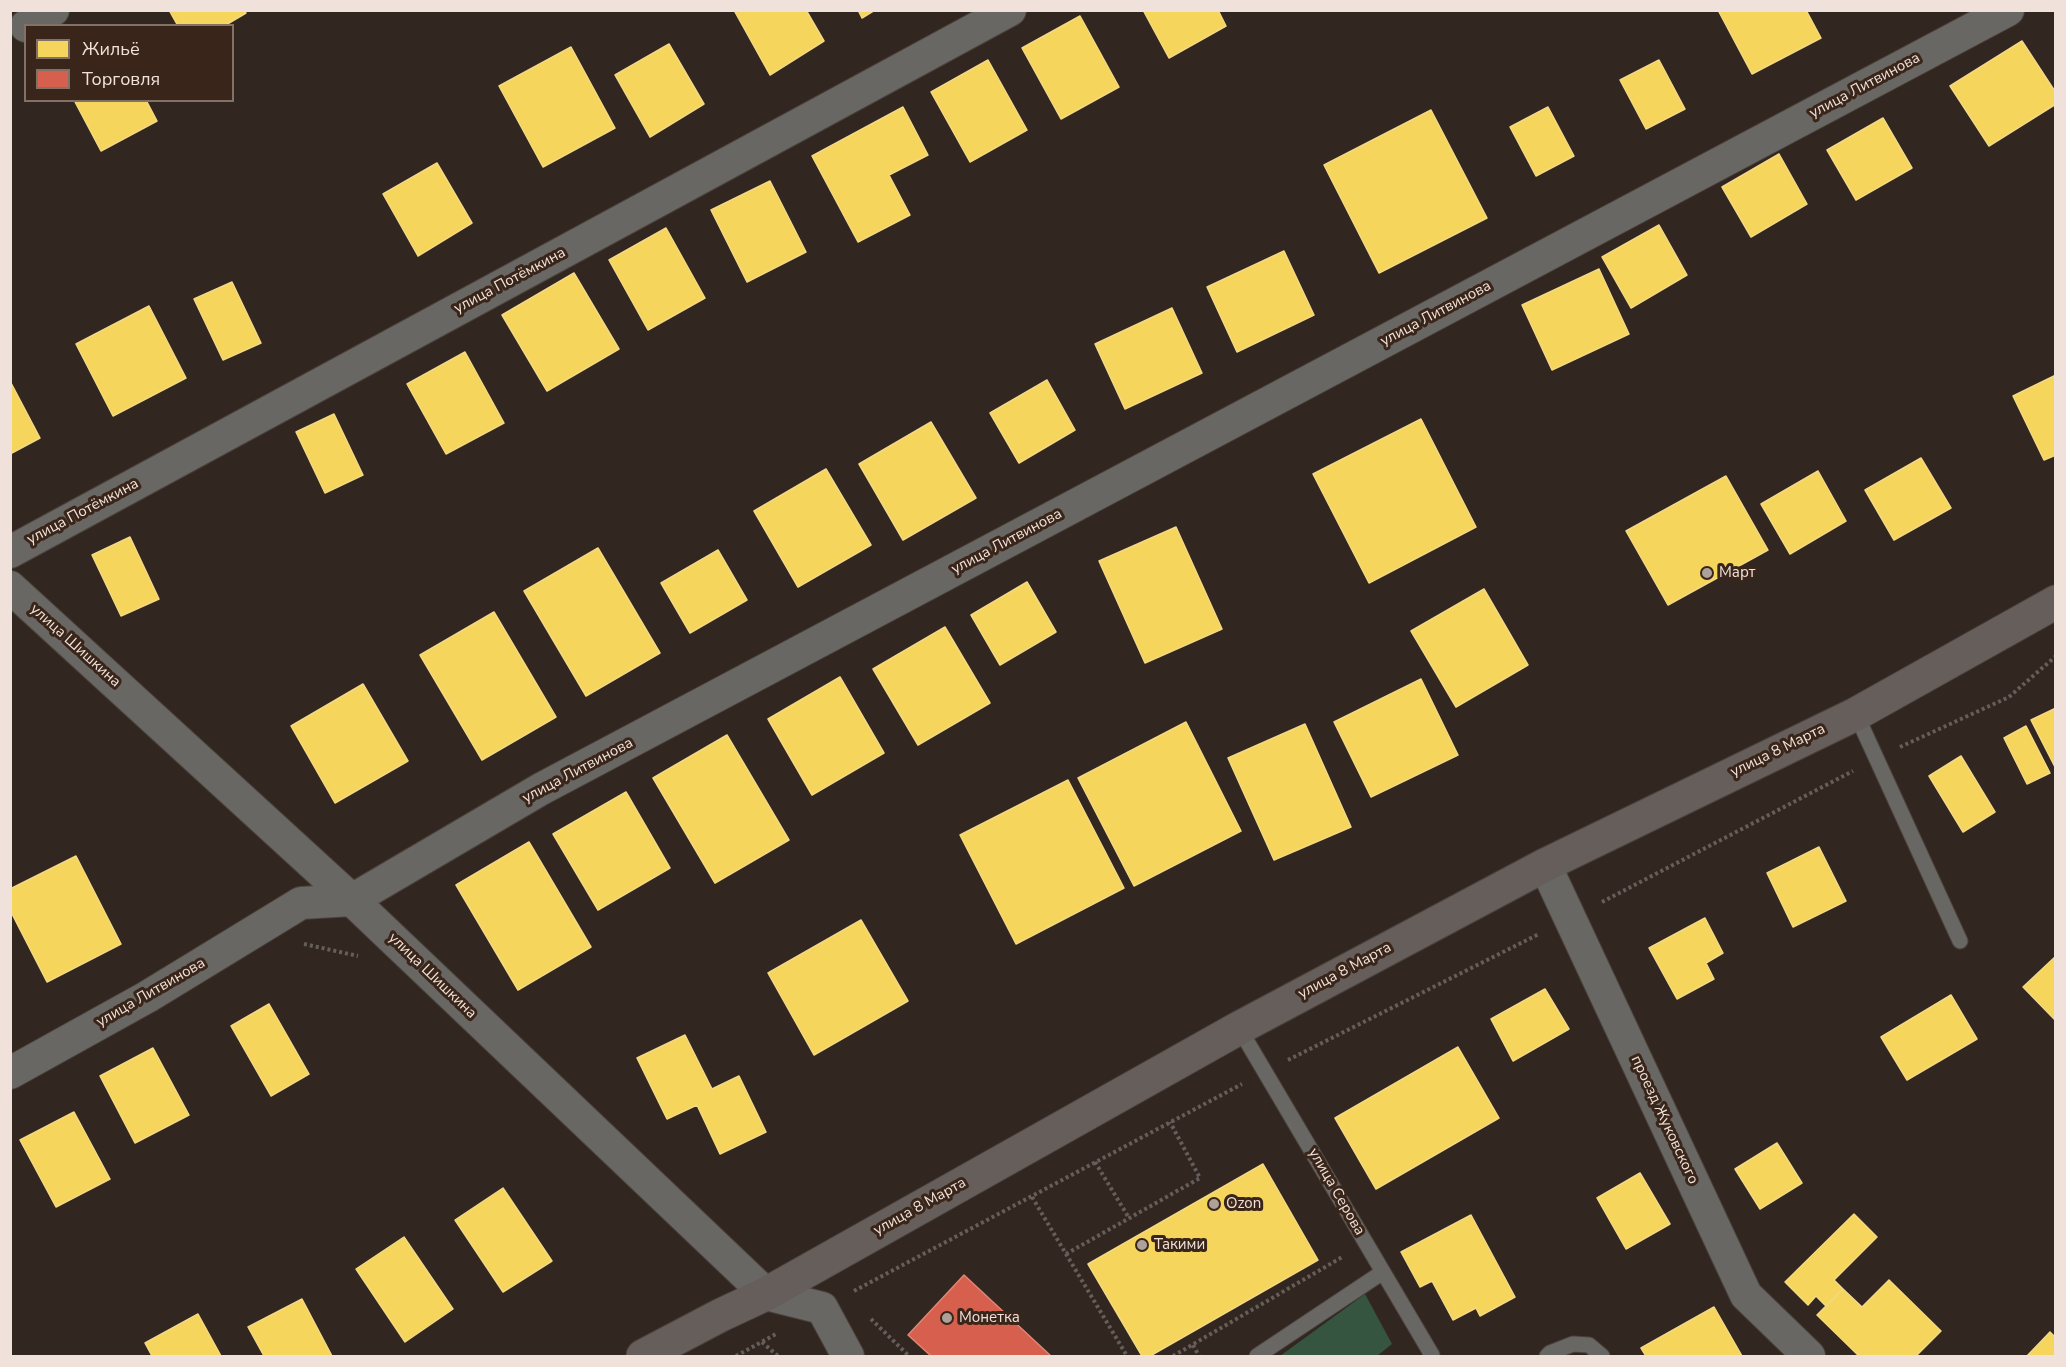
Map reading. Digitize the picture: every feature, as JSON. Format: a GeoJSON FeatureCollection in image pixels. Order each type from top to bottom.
{"type":"FeatureCollection","features":[{"type":"Feature","properties":{"kind":"street"},"geometry":{"type":"LineString","coordinates":[[29,24],[53,10]]}},
{"type":"Feature","properties":{"kind":"street","name":"улица Потёмкина"},"geometry":{"type":"LineString","coordinates":[[10,552],[1010,10]]}},
{"type":"Feature","properties":{"kind":"street","name":"улица Литвинова"},"geometry":{"type":"LineString","coordinates":[[10,1073],[147,997],[302,903],[352,900],[541,789],[2008,10]]}},
{"type":"Feature","properties":{"kind":"street"},"geometry":{"type":"LineString","coordinates":[[10,34],[24,27]]}},
{"type":"Feature","properties":{"kind":"street","name":"улица Шишкина"},"geometry":{"type":"LineString","coordinates":[[10,587],[352,900],[766,1294],[822,1308]]}},
{"type":"Feature","properties":{"kind":"street","name":"улица 8 Марта"},"geometry":{"type":"LineString","coordinates":[[643,1356],[766,1294],[1239,1028],[1545,865],[1856,714],[2055,602]]}},
{"type":"Feature","properties":{"kind":"street","name":"проезд Жуковского"},"geometry":{"type":"LineString","coordinates":[[1545,865],[1746,1295],[1809,1356]]}},
{"type":"Feature","properties":{"kind":"street"},"geometry":{"type":"LineString","coordinates":[[822,1308],[848,1356]]}},
{"type":"Feature","properties":{"kind":"lane"},"geometry":{"type":"LineString","coordinates":[[1856,714],[1960,941]]}},
{"type":"Feature","properties":{"kind":"lane","name":"улица Серова"},"geometry":{"type":"LineString","coordinates":[[1239,1028],[1431,1356]]}},
{"type":"Feature","properties":{"kind":"lane"},"geometry":{"type":"LineString","coordinates":[[1257,1356],[1383,1272]]}},
{"type":"Feature","properties":{"kind":"lane"},"geometry":{"type":"LineString","coordinates":[[1547,1356],[1573,1344],[1589,1345],[1602,1356]]}},
{"type":"Feature","properties":{"kind":"path"},"geometry":{"type":"LineString","coordinates":[[822,1308],[1265,1072],[1570,918],[1876,758],[2009,697],[2055,656]]}},
{"type":"Feature","properties":{"kind":"path"},"geometry":{"type":"LineString","coordinates":[[250,934],[363,957]]}},
{"type":"Feature","properties":{"kind":"path"},"geometry":{"type":"LineString","coordinates":[[1066,1254],[1200,1178],[1170,1122]]}},
{"type":"Feature","properties":{"kind":"path"},"geometry":{"type":"LineString","coordinates":[[1095,1162],[1129,1218]]}},
{"type":"Feature","properties":{"kind":"path"},"geometry":{"type":"LineString","coordinates":[[1032,1197],[1127,1356]]}},
{"type":"Feature","properties":{"kind":"path"},"geometry":{"type":"LineString","coordinates":[[1173,1356],[1347,1254]]}},
{"type":"Feature","properties":{"kind":"path"},"geometry":{"type":"LineString","coordinates":[[870,1318],[909,1356]]}},
{"type":"Feature","properties":{"kind":"path"},"geometry":{"type":"LineString","coordinates":[[762,1342],[778,1356]]}},
{"type":"Feature","properties":{"kind":"path"},"geometry":{"type":"LineString","coordinates":[[1193,1345],[1199,1356]]}},
{"type":"Feature","properties":{"kind":"green space"},"geometry":{"type":"Polygon","coordinates":[[[1365,1294],[1392,1344],[1377,1356],[1280,1356],[1365,1294]]]}},
{"type":"Feature","properties":{"kind":"building: Жильё"},"geometry":{"type":"Polygon","coordinates":[[[169,10],[244,10],[246,13],[227,24],[177,24],[169,10]]]}},
{"type":"Feature","properties":{"kind":"building: Жильё"},"geometry":{"type":"Polygon","coordinates":[[[738,10],[806,10],[824,41],[770,75],[735,12],[738,10]]]}},
{"type":"Feature","properties":{"kind":"building: Жильё"},"geometry":{"type":"Polygon","coordinates":[[[858,10],[875,10],[862,18],[858,10]]]}},
{"type":"Feature","properties":{"kind":"building: Жильё"},"geometry":{"type":"Polygon","coordinates":[[[1143,10],[1218,10],[1226,26],[1169,58],[1143,10]]]}},
{"type":"Feature","properties":{"kind":"building: Жильё"},"geometry":{"type":"Polygon","coordinates":[[[1718,10],[1806,10],[1821,38],[1752,74],[1718,10]]]}},
{"type":"Feature","properties":{"kind":"building: Жильё"},"geometry":{"type":"Polygon","coordinates":[[[1080,16],[1119,87],[1061,119],[1022,48],[1080,16]]]}},
{"type":"Feature","properties":{"kind":"building: Жильё"},"geometry":{"type":"Polygon","coordinates":[[[2022,41],[2056,93],[2056,104],[1989,146],[1950,86],[2022,41]]]}},
{"type":"Feature","properties":{"kind":"building: Жильё"},"geometry":{"type":"Polygon","coordinates":[[[669,44],[704,104],[650,137],[615,75],[669,44]]]}},
{"type":"Feature","properties":{"kind":"building: Жильё"},"geometry":{"type":"Polygon","coordinates":[[[571,47],[615,128],[543,167],[499,86],[571,47]]]}},
{"type":"Feature","properties":{"kind":"building: Жильё"},"geometry":{"type":"Polygon","coordinates":[[[988,60],[1027,130],[970,162],[931,92],[988,60]]]}},
{"type":"Feature","properties":{"kind":"building: Жильё"},"geometry":{"type":"Polygon","coordinates":[[[1659,60],[1685,109],[1646,129],[1620,80],[1659,60]]]}},
{"type":"Feature","properties":{"kind":"building: Жильё"},"geometry":{"type":"Polygon","coordinates":[[[75,102],[147,102],[157,121],[101,151],[75,102]]]}},
{"type":"Feature","properties":{"kind":"building: Жильё"},"geometry":{"type":"Polygon","coordinates":[[[903,107],[928,155],[889,175],[910,215],[858,242],[812,156],[903,107]]]}},
{"type":"Feature","properties":{"kind":"building: Жильё"},"geometry":{"type":"Polygon","coordinates":[[[1548,107],[1574,156],[1536,176],[1510,127],[1548,107]]]}},
{"type":"Feature","properties":{"kind":"building: Жильё"},"geometry":{"type":"Polygon","coordinates":[[[1431,110],[1487,218],[1379,273],[1324,165],[1431,110]]]}},
{"type":"Feature","properties":{"kind":"building: Жильё"},"geometry":{"type":"Polygon","coordinates":[[[1883,118],[1912,168],[1856,200],[1827,150],[1883,118]]]}},
{"type":"Feature","properties":{"kind":"building: Жильё"},"geometry":{"type":"Polygon","coordinates":[[[1779,154],[1807,204],[1751,237],[1722,187],[1779,154]]]}},
{"type":"Feature","properties":{"kind":"building: Жильё"},"geometry":{"type":"Polygon","coordinates":[[[437,163],[472,223],[418,256],[383,194],[437,163]]]}},
{"type":"Feature","properties":{"kind":"building: Жильё"},"geometry":{"type":"Polygon","coordinates":[[[770,181],[806,252],[747,282],[711,210],[770,181]]]}},
{"type":"Feature","properties":{"kind":"building: Жильё"},"geometry":{"type":"Polygon","coordinates":[[[1659,225],[1687,275],[1631,308],[1602,257],[1659,225]]]}},
{"type":"Feature","properties":{"kind":"building: Жильё"},"geometry":{"type":"Polygon","coordinates":[[[666,228],[705,298],[648,330],[609,260],[666,228]]]}},
{"type":"Feature","properties":{"kind":"building: Жильё"},"geometry":{"type":"Polygon","coordinates":[[[1284,251],[1314,315],[1237,352],[1207,287],[1284,251]]]}},
{"type":"Feature","properties":{"kind":"building: Жильё"},"geometry":{"type":"Polygon","coordinates":[[[1599,269],[1629,334],[1552,370],[1522,305],[1599,269]]]}},
{"type":"Feature","properties":{"kind":"building: Жильё"},"geometry":{"type":"Polygon","coordinates":[[[574,273],[619,349],[547,391],[502,315],[574,273]]]}},
{"type":"Feature","properties":{"kind":"building: Жильё"},"geometry":{"type":"Polygon","coordinates":[[[232,282],[261,343],[223,360],[194,299],[232,282]]]}},
{"type":"Feature","properties":{"kind":"building: Жильё"},"geometry":{"type":"Polygon","coordinates":[[[149,306],[186,378],[113,416],[76,344],[149,306]]]}},
{"type":"Feature","properties":{"kind":"building: Жильё"},"geometry":{"type":"Polygon","coordinates":[[[1172,308],[1202,373],[1125,409],[1095,344],[1172,308]]]}},
{"type":"Feature","properties":{"kind":"building: Жильё"},"geometry":{"type":"Polygon","coordinates":[[[465,352],[504,423],[446,454],[407,384],[465,352]]]}},
{"type":"Feature","properties":{"kind":"building: Жильё"},"geometry":{"type":"Polygon","coordinates":[[[2056,375],[2056,455],[2044,460],[2013,396],[2056,375]]]}},
{"type":"Feature","properties":{"kind":"building: Жильё"},"geometry":{"type":"Polygon","coordinates":[[[1047,380],[1075,430],[1019,463],[990,413],[1047,380]]]}},
{"type":"Feature","properties":{"kind":"building: Жильё"},"geometry":{"type":"Polygon","coordinates":[[[10,381],[40,438],[10,454],[10,381]]]}},
{"type":"Feature","properties":{"kind":"building: Жильё"},"geometry":{"type":"Polygon","coordinates":[[[334,414],[363,475],[325,493],[296,432],[334,414]]]}},
{"type":"Feature","properties":{"kind":"building: Жильё"},"geometry":{"type":"Polygon","coordinates":[[[1421,419],[1476,527],[1369,583],[1313,474],[1421,419]]]}},
{"type":"Feature","properties":{"kind":"building: Жильё"},"geometry":{"type":"Polygon","coordinates":[[[931,422],[976,498],[903,540],[859,464],[931,422]]]}},
{"type":"Feature","properties":{"kind":"building: Жильё"},"geometry":{"type":"Polygon","coordinates":[[[1921,458],[1951,508],[1894,540],[1865,490],[1921,458]]]}},
{"type":"Feature","properties":{"kind":"building: Жильё"},"geometry":{"type":"Polygon","coordinates":[[[826,469],[871,545],[798,587],[754,511],[826,469]]]}},
{"type":"Feature","properties":{"kind":"building: Жильё"},"geometry":{"type":"Polygon","coordinates":[[[1818,471],[1846,521],[1790,554],[1761,504],[1818,471]]]}},
{"type":"Feature","properties":{"kind":"building: Жильё"},"geometry":{"type":"Polygon","coordinates":[[[1726,476],[1768,550],[1668,605],[1626,531],[1726,476]]]}},
{"type":"Feature","properties":{"kind":"building: Жильё"},"geometry":{"type":"Polygon","coordinates":[[[1176,527],[1222,629],[1145,663],[1099,561],[1176,527]]]}},
{"type":"Feature","properties":{"kind":"building: Жильё"},"geometry":{"type":"Polygon","coordinates":[[[130,537],[159,599],[121,616],[92,555],[130,537]]]}},
{"type":"Feature","properties":{"kind":"building: Жильё"},"geometry":{"type":"Polygon","coordinates":[[[598,548],[660,653],[586,696],[524,591],[598,548]]]}},
{"type":"Feature","properties":{"kind":"building: Жильё"},"geometry":{"type":"Polygon","coordinates":[[[718,550],[747,600],[690,633],[661,583],[718,550]]]}},
{"type":"Feature","properties":{"kind":"building: Жильё"},"geometry":{"type":"Polygon","coordinates":[[[1027,582],[1056,632],[1000,665],[971,615],[1027,582]]]}},
{"type":"Feature","properties":{"kind":"building: Жильё"},"geometry":{"type":"Polygon","coordinates":[[[1484,589],[1528,665],[1456,707],[1411,631],[1484,589]]]}},
{"type":"Feature","properties":{"kind":"building: Жильё"},"geometry":{"type":"Polygon","coordinates":[[[494,612],[556,717],[482,760],[420,655],[494,612]]]}},
{"type":"Feature","properties":{"kind":"building: Жильё"},"geometry":{"type":"Polygon","coordinates":[[[945,627],[990,703],[918,745],[873,669],[945,627]]]}},
{"type":"Feature","properties":{"kind":"building: Жильё"},"geometry":{"type":"Polygon","coordinates":[[[840,677],[884,753],[812,795],[768,719],[840,677]]]}},
{"type":"Feature","properties":{"kind":"building: Жильё"},"geometry":{"type":"Polygon","coordinates":[[[1421,679],[1458,755],[1371,797],[1334,722],[1421,679]]]}},
{"type":"Feature","properties":{"kind":"building: Жильё"},"geometry":{"type":"Polygon","coordinates":[[[363,684],[408,761],[335,803],[291,726],[363,684]]]}},
{"type":"Feature","properties":{"kind":"building: Жильё"},"geometry":{"type":"Polygon","coordinates":[[[2056,708],[2056,769],[2031,720],[2056,708]]]}},
{"type":"Feature","properties":{"kind":"building: Жильё"},"geometry":{"type":"Polygon","coordinates":[[[1186,722],[1241,831],[1134,886],[1078,778],[1186,722]]]}},
{"type":"Feature","properties":{"kind":"building: Жильё"},"geometry":{"type":"Polygon","coordinates":[[[1305,724],[1351,827],[1274,860],[1228,758],[1305,724]]]}},
{"type":"Feature","properties":{"kind":"building: Жильё"},"geometry":{"type":"Polygon","coordinates":[[[2026,726],[2050,773],[2027,784],[2004,738],[2026,726]]]}},
{"type":"Feature","properties":{"kind":"building: Жильё"},"geometry":{"type":"Polygon","coordinates":[[[727,735],[789,840],[715,883],[653,778],[727,735]]]}},
{"type":"Feature","properties":{"kind":"building: Жильё"},"geometry":{"type":"Polygon","coordinates":[[[1961,756],[1995,812],[1963,832],[1929,776],[1961,756]]]}},
{"type":"Feature","properties":{"kind":"building: Жильё"},"geometry":{"type":"Polygon","coordinates":[[[1068,780],[1124,888],[1016,944],[960,835],[1068,780]]]}},
{"type":"Feature","properties":{"kind":"building: Жильё"},"geometry":{"type":"Polygon","coordinates":[[[626,792],[670,868],[598,910],[553,834],[626,792]]]}},
{"type":"Feature","properties":{"kind":"building: Жильё"},"geometry":{"type":"Polygon","coordinates":[[[529,842],[591,947],[518,990],[456,885],[529,842]]]}},
{"type":"Feature","properties":{"kind":"building: Жильё"},"geometry":{"type":"Polygon","coordinates":[[[1819,847],[1846,901],[1793,927],[1767,873],[1819,847]]]}},
{"type":"Feature","properties":{"kind":"building: Жильё"},"geometry":{"type":"Polygon","coordinates":[[[76,856],[121,944],[47,982],[10,910],[10,889],[76,856]]]}},
{"type":"Feature","properties":{"kind":"building: Жильё"},"geometry":{"type":"Polygon","coordinates":[[[1705,918],[1723,953],[1706,963],[1714,979],[1677,999],[1649,948],[1705,918]]]}},
{"type":"Feature","properties":{"kind":"building: Жильё"},"geometry":{"type":"Polygon","coordinates":[[[861,920],[908,1001],[814,1055],[768,973],[861,920]]]}},
{"type":"Feature","properties":{"kind":"building: Жильё"},"geometry":{"type":"Polygon","coordinates":[[[2056,956],[2056,1021],[2023,987],[2056,956]]]}},
{"type":"Feature","properties":{"kind":"building: Жильё"},"geometry":{"type":"Polygon","coordinates":[[[1545,989],[1569,1029],[1513,1061],[1491,1019],[1545,989]]]}},
{"type":"Feature","properties":{"kind":"building: Жильё"},"geometry":{"type":"Polygon","coordinates":[[[1951,995],[1977,1039],[1907,1080],[1881,1037],[1951,995]]]}},
{"type":"Feature","properties":{"kind":"building: Жильё"},"geometry":{"type":"Polygon","coordinates":[[[269,1004],[309,1074],[271,1096],[231,1026],[269,1004]]]}},
{"type":"Feature","properties":{"kind":"building: Жильё"},"geometry":{"type":"Polygon","coordinates":[[[685,1035],[712,1089],[739,1076],[766,1132],[720,1154],[697,1105],[667,1119],[637,1058],[685,1035]]]}},
{"type":"Feature","properties":{"kind":"building: Жильё"},"geometry":{"type":"Polygon","coordinates":[[[1458,1047],[1499,1118],[1376,1189],[1335,1118],[1458,1047]]]}},
{"type":"Feature","properties":{"kind":"building: Жильё"},"geometry":{"type":"Polygon","coordinates":[[[153,1048],[189,1115],[135,1143],[100,1076],[153,1048]]]}},
{"type":"Feature","properties":{"kind":"building: Жильё"},"geometry":{"type":"Polygon","coordinates":[[[74,1112],[110,1179],[56,1207],[20,1140],[74,1112]]]}},
{"type":"Feature","properties":{"kind":"building: Жильё"},"geometry":{"type":"Polygon","coordinates":[[[1777,1143],[1802,1183],[1760,1209],[1735,1169],[1777,1143]]]}},
{"type":"Feature","properties":{"kind":"building: Жильё"},"geometry":{"type":"Polygon","coordinates":[[[1263,1164],[1318,1260],[1150,1356],[1142,1356],[1088,1264],[1263,1164]]]}},
{"type":"Feature","properties":{"kind":"building: Жильё"},"geometry":{"type":"Polygon","coordinates":[[[1640,1173],[1670,1224],[1626,1249],[1597,1198],[1640,1173]]]}},
{"type":"Feature","properties":{"kind":"building: Жильё"},"geometry":{"type":"Polygon","coordinates":[[[503,1188],[552,1261],[503,1292],[455,1220],[503,1188]]]}},
{"type":"Feature","properties":{"kind":"building: Жильё"},"geometry":{"type":"Polygon","coordinates":[[[1854,1214],[1877,1237],[1834,1280],[1843,1289],[1826,1306],[1816,1296],[1808,1305],[1785,1282],[1854,1214]]]}},
{"type":"Feature","properties":{"kind":"building: Жильё"},"geometry":{"type":"Polygon","coordinates":[[[1471,1215],[1515,1297],[1480,1316],[1476,1308],[1453,1320],[1432,1281],[1420,1287],[1401,1252],[1471,1215]]]}},
{"type":"Feature","properties":{"kind":"building: Жильё"},"geometry":{"type":"Polygon","coordinates":[[[404,1237],[453,1309],[405,1342],[356,1269],[404,1237]]]}},
{"type":"Feature","properties":{"kind":"building: Жильё"},"geometry":{"type":"Polygon","coordinates":[[[1889,1280],[1941,1331],[1916,1356],[1859,1356],[1817,1315],[1843,1289],[1862,1307],[1889,1280]]]}},
{"type":"Feature","properties":{"kind":"building: Жильё"},"geometry":{"type":"Polygon","coordinates":[[[302,1299],[332,1356],[264,1356],[248,1327],[302,1299]]]}},
{"type":"Feature","properties":{"kind":"building: Жильё"},"geometry":{"type":"Polygon","coordinates":[[[1714,1307],[1742,1356],[1646,1356],[1641,1348],[1714,1307]]]}},
{"type":"Feature","properties":{"kind":"building: Жильё"},"geometry":{"type":"Polygon","coordinates":[[[198,1314],[221,1356],[152,1356],[145,1343],[198,1314]]]}},
{"type":"Feature","properties":{"kind":"building: Жильё"},"geometry":{"type":"Polygon","coordinates":[[[2050,1332],[2056,1338],[2056,1356],[2027,1356],[2050,1332]]]}},
{"type":"Feature","properties":{"kind":"building: Торговля"},"geometry":{"type":"Polygon","coordinates":[[[964,1275],[1051,1356],[931,1356],[908,1335],[964,1275]]]}},
{"type":"Feature","properties":{"kind":"place","name":"Март"},"geometry":{"type":"Point","coordinates":[1707,573]}},
{"type":"Feature","properties":{"kind":"place","name":"Ozon"},"geometry":{"type":"Point","coordinates":[1214,1204]}},
{"type":"Feature","properties":{"kind":"place","name":"Такими"},"geometry":{"type":"Point","coordinates":[1142,1245]}},
{"type":"Feature","properties":{"kind":"place","name":"Монетка"},"geometry":{"type":"Point","coordinates":[947,1318]}}]}
